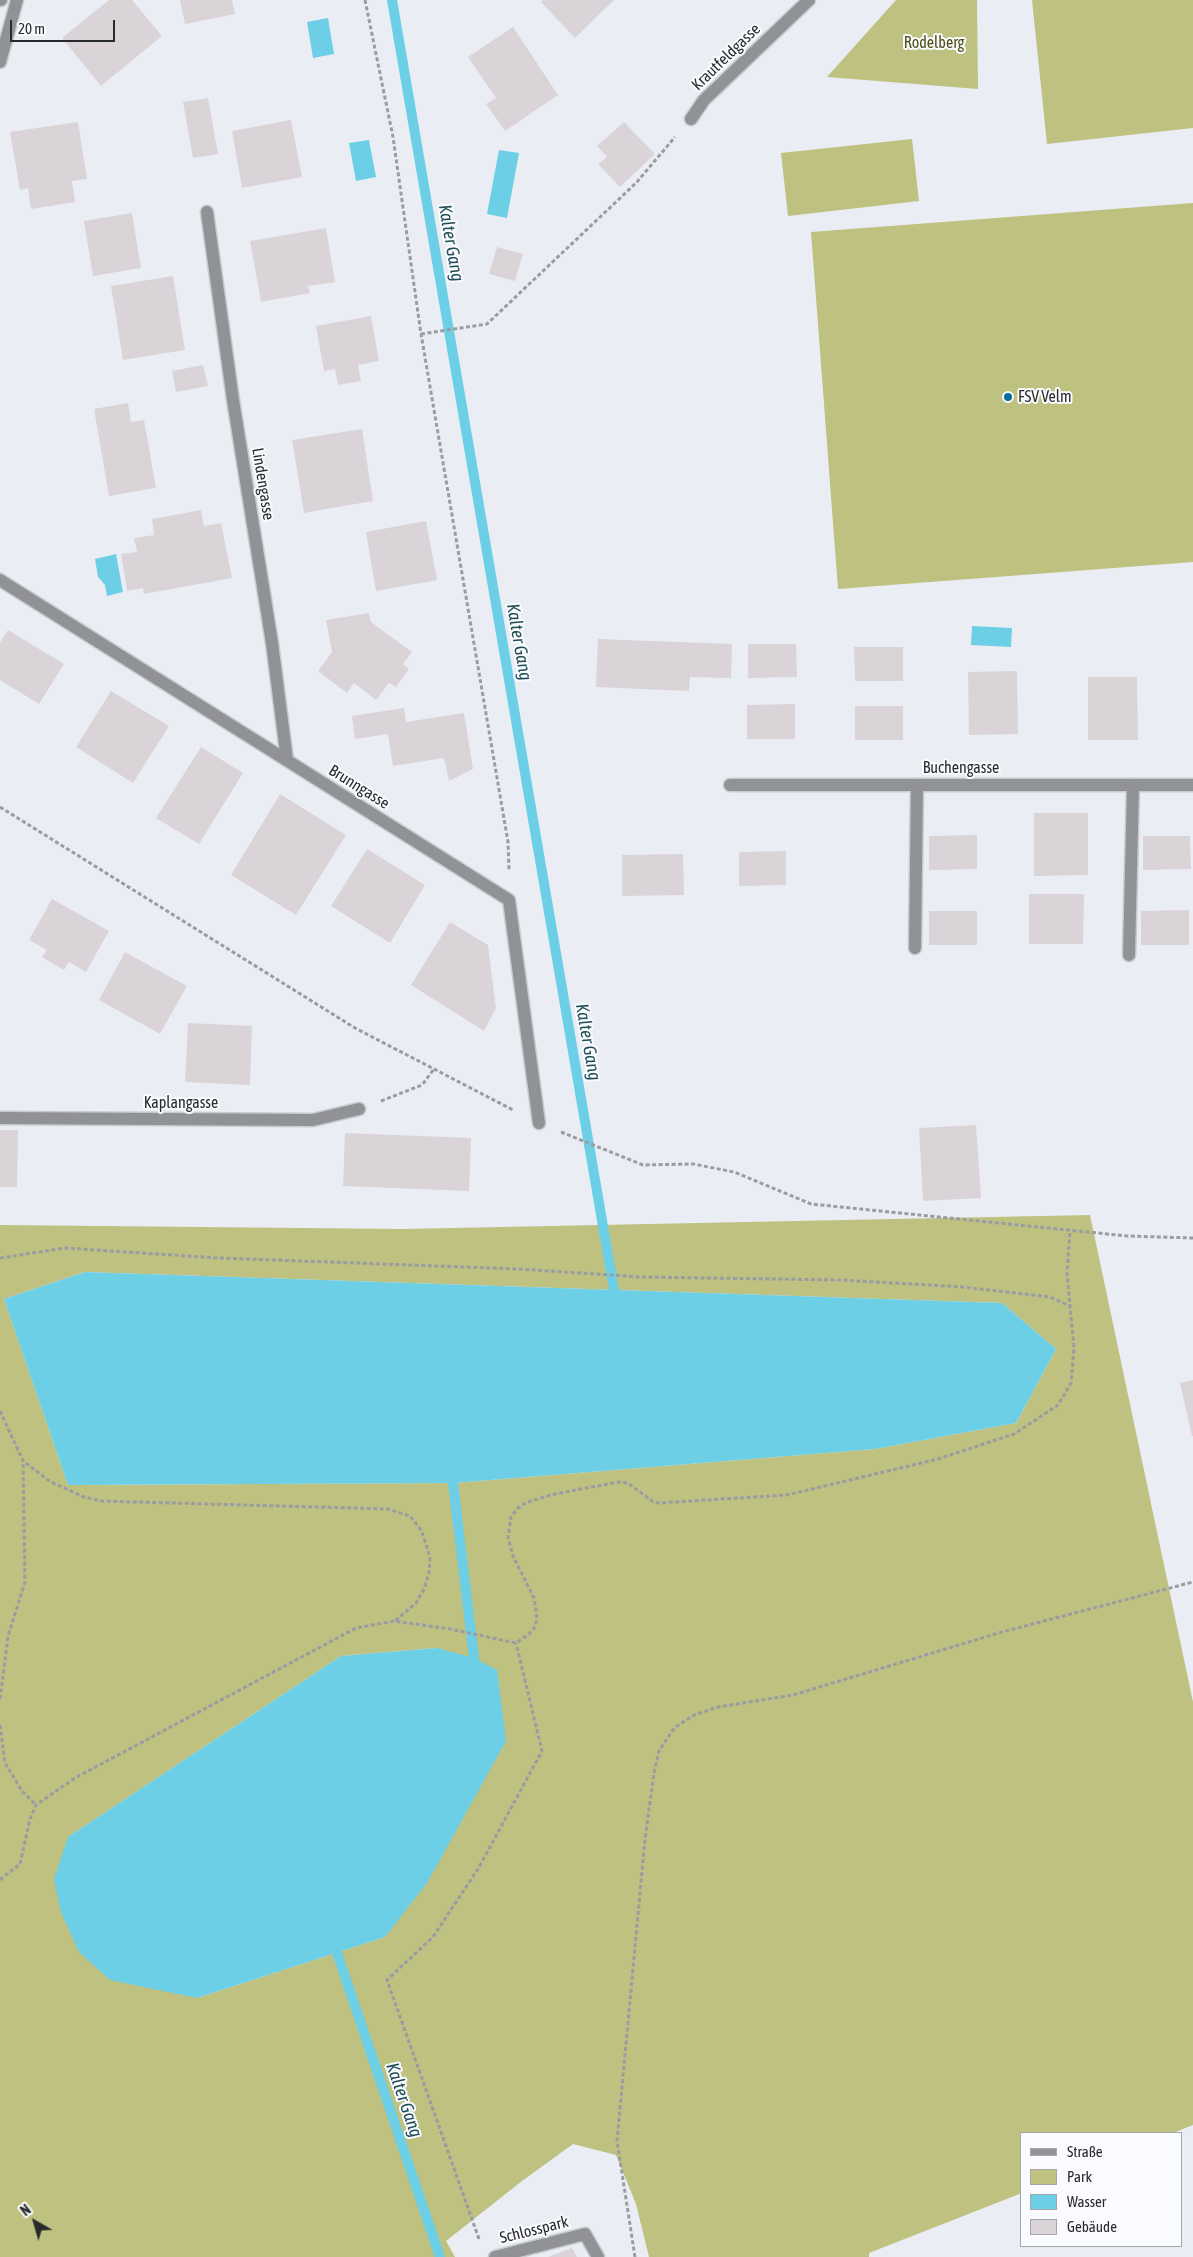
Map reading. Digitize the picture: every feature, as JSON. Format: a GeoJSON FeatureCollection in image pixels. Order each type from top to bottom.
{"type":"FeatureCollection","features":[{"type":"Feature","properties":{"kind":"street"},"geometry":{"type":"LineString","coordinates":[[0,62],[17,0]]}},
{"type":"Feature","properties":{"kind":"street","name":"Krautfeldgasse"},"geometry":{"type":"LineString","coordinates":[[691,119],[704,100],[809,0]]}},
{"type":"Feature","properties":{"kind":"street","name":"Lindengasse"},"geometry":{"type":"LineString","coordinates":[[207,212],[272,643],[286,760]]}},
{"type":"Feature","properties":{"kind":"street","name":"Brunngasse"},"geometry":{"type":"LineString","coordinates":[[0,580],[509,900]]}},
{"type":"Feature","properties":{"kind":"street","name":"Buchengasse"},"geometry":{"type":"LineString","coordinates":[[730,785],[1193,785]]}},
{"type":"Feature","properties":{"kind":"street"},"geometry":{"type":"LineString","coordinates":[[915,948],[917,785]]}},
{"type":"Feature","properties":{"kind":"street"},"geometry":{"type":"LineString","coordinates":[[1129,955],[1133,785]]}},
{"type":"Feature","properties":{"kind":"street"},"geometry":{"type":"LineString","coordinates":[[509,900],[539,1123]]}},
{"type":"Feature","properties":{"kind":"street","name":"Kaplangasse"},"geometry":{"type":"LineString","coordinates":[[0,1118],[313,1120],[359,1108]]}},
{"type":"Feature","properties":{"kind":"street","name":"Schlosspark"},"geometry":{"type":"LineString","coordinates":[[495,2257],[585,2234],[598,2257]]}},
{"type":"Feature","properties":{"kind":"path"},"geometry":{"type":"LineString","coordinates":[[365,0],[393,137],[422,334],[508,842],[509,900]]}},
{"type":"Feature","properties":{"kind":"path"},"geometry":{"type":"LineString","coordinates":[[422,334],[487,324],[636,183],[691,119]]}},
{"type":"Feature","properties":{"kind":"path"},"geometry":{"type":"LineString","coordinates":[[0,807],[355,1028],[539,1123],[643,1166],[693,1164],[727,1170],[779,1189],[811,1204],[1070,1231],[1127,1236],[1193,1238]]}},
{"type":"Feature","properties":{"kind":"path"},"geometry":{"type":"LineString","coordinates":[[359,1108],[422,1086],[434,1069]]}},
{"type":"Feature","properties":{"kind":"path"},"geometry":{"type":"LineString","coordinates":[[0,1880],[20,1864],[24,1839],[36,1805],[75,1778],[356,1628],[394,1622],[450,1629],[516,1643],[529,1634],[535,1626],[537,1618],[534,1598],[513,1556],[508,1537],[511,1517],[518,1508],[527,1502],[618,1482],[628,1483],[652,1502],[786,1495],[938,1459],[1014,1434],[1058,1406],[1071,1384],[1074,1348],[1067,1273],[1070,1231]]}},
{"type":"Feature","properties":{"kind":"path"},"geometry":{"type":"LineString","coordinates":[[0,1258],[65,1248],[219,1258],[519,1269],[641,1277],[841,1280],[963,1287],[1050,1297],[1070,1306]]}},
{"type":"Feature","properties":{"kind":"path"},"geometry":{"type":"LineString","coordinates":[[0,1412],[23,1461],[25,1582],[8,1636],[0,1699]]}},
{"type":"Feature","properties":{"kind":"path"},"geometry":{"type":"LineString","coordinates":[[23,1461],[51,1482],[77,1495],[101,1501],[388,1509],[401,1512],[416,1521],[430,1558],[429,1573],[416,1603],[394,1622]]}},
{"type":"Feature","properties":{"kind":"path"},"geometry":{"type":"LineString","coordinates":[[635,2257],[617,2141],[645,1840],[654,1773],[659,1751],[674,1728],[694,1715],[718,1707],[793,1695],[1002,1632],[1193,1582]]}},
{"type":"Feature","properties":{"kind":"path"},"geometry":{"type":"LineString","coordinates":[[482,2248],[387,1980],[433,1937],[478,1869],[542,1751],[516,1643]]}},
{"type":"Feature","properties":{"kind":"path"},"geometry":{"type":"LineString","coordinates":[[0,1725],[5,1763],[22,1791],[36,1805]]}},
{"type":"Feature","properties":{"kind":"green space","name":"Rodelberg"},"geometry":{"type":"Polygon","coordinates":[[[896,0],[977,0],[978,89],[827,77],[896,0]]]}},
{"type":"Feature","properties":{"kind":"green space"},"geometry":{"type":"Polygon","coordinates":[[[1032,0],[1193,0],[1193,128],[1047,144],[1032,0]]]}},
{"type":"Feature","properties":{"kind":"green space"},"geometry":{"type":"Polygon","coordinates":[[[912,139],[919,201],[788,216],[781,153],[912,139]]]}},
{"type":"Feature","properties":{"kind":"green space","name":"FSV Velm"},"geometry":{"type":"Polygon","coordinates":[[[1193,203],[1193,562],[838,589],[811,232],[1193,203]]]}},
{"type":"Feature","properties":{"kind":"green space"},"geometry":{"type":"Polygon","coordinates":[[[1090,1215],[1193,1702],[1193,2125],[1176,2132],[1020,2132],[1020,2194],[869,2253],[869,2257],[649,2257],[636,2204],[616,2155],[573,2144],[522,2181],[446,2241],[455,2257],[0,2257],[0,1225],[403,1229],[1090,1215]],[[85,1272],[4,1299],[68,1485],[453,1483],[875,1449],[1016,1423],[1056,1349],[1002,1303],[85,1272]],[[437,1648],[341,1656],[68,1837],[197,1998],[385,1937],[437,1648]]]}},
{"type":"Feature","properties":{"kind":"water"},"geometry":{"type":"Polygon","coordinates":[[[328,18],[334,54],[313,58],[307,22],[328,18]]]}},
{"type":"Feature","properties":{"kind":"water"},"geometry":{"type":"Polygon","coordinates":[[[369,140],[376,177],[356,181],[349,143],[369,140]]]}},
{"type":"Feature","properties":{"kind":"water"},"geometry":{"type":"Polygon","coordinates":[[[499,150],[519,153],[507,218],[487,214],[499,150]]]}},
{"type":"Feature","properties":{"kind":"water"},"geometry":{"type":"Polygon","coordinates":[[[116,554],[123,592],[107,596],[105,585],[98,577],[95,559],[116,554]]]}},
{"type":"Feature","properties":{"kind":"water"},"geometry":{"type":"Polygon","coordinates":[[[972,626],[1012,628],[1011,647],[971,645],[972,626]]]}},
{"type":"Feature","properties":{"kind":"water"},"geometry":{"type":"Polygon","coordinates":[[[85,1272],[1002,1303],[1056,1349],[1016,1423],[875,1449],[453,1483],[68,1485],[4,1299],[85,1272]]]}},
{"type":"Feature","properties":{"kind":"water"},"geometry":{"type":"Polygon","coordinates":[[[437,1648],[474,1658],[497,1670],[506,1741],[427,1883],[385,1937],[197,1998],[110,1980],[79,1952],[61,1912],[54,1879],[68,1837],[341,1656],[437,1648]]]}},
{"type":"Feature","properties":{"kind":"building"},"geometry":{"type":"Polygon","coordinates":[[[109,0],[132,0],[162,36],[101,86],[62,38],[109,0]]]}},
{"type":"Feature","properties":{"kind":"building"},"geometry":{"type":"Polygon","coordinates":[[[180,0],[232,0],[235,14],[185,24],[180,0]]]}},
{"type":"Feature","properties":{"kind":"building"},"geometry":{"type":"Polygon","coordinates":[[[543,0],[614,0],[575,38],[541,2],[543,0]]]}},
{"type":"Feature","properties":{"kind":"building"},"geometry":{"type":"Polygon","coordinates":[[[513,27],[558,95],[505,131],[486,104],[496,98],[468,57],[513,27]]]}},
{"type":"Feature","properties":{"kind":"building"},"geometry":{"type":"Polygon","coordinates":[[[208,98],[218,154],[193,158],[183,102],[208,98]]]}},
{"type":"Feature","properties":{"kind":"building"},"geometry":{"type":"Polygon","coordinates":[[[291,120],[302,177],[242,188],[232,131],[291,120]]]}},
{"type":"Feature","properties":{"kind":"building"},"geometry":{"type":"Polygon","coordinates":[[[78,122],[87,179],[72,181],[75,202],[31,209],[28,188],[20,190],[10,132],[78,122]]]}},
{"type":"Feature","properties":{"kind":"building"},"geometry":{"type":"Polygon","coordinates":[[[624,122],[655,154],[620,187],[598,164],[607,157],[597,146],[624,122]]]}},
{"type":"Feature","properties":{"kind":"building"},"geometry":{"type":"Polygon","coordinates":[[[132,213],[141,268],[93,276],[84,221],[132,213]]]}},
{"type":"Feature","properties":{"kind":"building"},"geometry":{"type":"Polygon","coordinates":[[[326,228],[335,282],[308,286],[310,293],[261,302],[250,241],[326,228]]]}},
{"type":"Feature","properties":{"kind":"building"},"geometry":{"type":"Polygon","coordinates":[[[497,247],[523,254],[515,281],[489,274],[497,247]]]}},
{"type":"Feature","properties":{"kind":"building"},"geometry":{"type":"Polygon","coordinates":[[[173,276],[185,350],[123,360],[111,286],[173,276]]]}},
{"type":"Feature","properties":{"kind":"building"},"geometry":{"type":"Polygon","coordinates":[[[371,316],[379,361],[358,365],[361,381],[338,385],[335,369],[324,371],[316,326],[371,316]]]}},
{"type":"Feature","properties":{"kind":"building"},"geometry":{"type":"Polygon","coordinates":[[[203,365],[208,386],[176,392],[172,371],[203,365]]]}},
{"type":"Feature","properties":{"kind":"building"},"geometry":{"type":"Polygon","coordinates":[[[128,403],[131,422],[144,420],[156,488],[109,496],[94,409],[128,403]]]}},
{"type":"Feature","properties":{"kind":"building"},"geometry":{"type":"Polygon","coordinates":[[[362,429],[373,501],[304,513],[292,440],[362,429]]]}},
{"type":"Feature","properties":{"kind":"building"},"geometry":{"type":"Polygon","coordinates":[[[201,510],[204,526],[221,523],[232,578],[144,594],[143,588],[127,591],[121,554],[137,552],[134,538],[154,535],[152,519],[201,510]]]}},
{"type":"Feature","properties":{"kind":"building"},"geometry":{"type":"Polygon","coordinates":[[[426,521],[437,580],[376,591],[366,532],[426,521]]]}},
{"type":"Feature","properties":{"kind":"building"},"geometry":{"type":"Polygon","coordinates":[[[369,613],[371,622],[412,652],[403,664],[409,669],[396,687],[389,683],[376,700],[354,683],[347,693],[318,671],[332,652],[326,620],[369,613]]]}},
{"type":"Feature","properties":{"kind":"building"},"geometry":{"type":"Polygon","coordinates":[[[8,630],[64,664],[39,704],[0,680],[0,643],[8,630]]]}},
{"type":"Feature","properties":{"kind":"building"},"geometry":{"type":"Polygon","coordinates":[[[598,639],[732,644],[731,678],[690,677],[689,691],[596,687],[598,639]]]}},
{"type":"Feature","properties":{"kind":"building"},"geometry":{"type":"Polygon","coordinates":[[[748,644],[796,644],[797,677],[748,678],[748,644]]]}},
{"type":"Feature","properties":{"kind":"building"},"geometry":{"type":"Polygon","coordinates":[[[854,647],[903,647],[903,681],[855,681],[854,647]]]}},
{"type":"Feature","properties":{"kind":"building"},"geometry":{"type":"Polygon","coordinates":[[[1017,671],[1018,734],[969,735],[968,672],[1017,671]]]}},
{"type":"Feature","properties":{"kind":"building"},"geometry":{"type":"Polygon","coordinates":[[[1088,677],[1137,677],[1138,740],[1088,740],[1088,677]]]}},
{"type":"Feature","properties":{"kind":"building"},"geometry":{"type":"Polygon","coordinates":[[[111,691],[169,726],[133,783],[76,747],[111,691]]]}},
{"type":"Feature","properties":{"kind":"building"},"geometry":{"type":"Polygon","coordinates":[[[795,704],[795,739],[747,739],[747,705],[795,704]]]}},
{"type":"Feature","properties":{"kind":"building"},"geometry":{"type":"Polygon","coordinates":[[[855,706],[903,706],[903,740],[855,740],[855,706]]]}},
{"type":"Feature","properties":{"kind":"building"},"geometry":{"type":"Polygon","coordinates":[[[404,708],[406,722],[464,713],[473,769],[449,781],[444,758],[393,766],[388,734],[355,739],[352,716],[404,708]]]}},
{"type":"Feature","properties":{"kind":"building"},"geometry":{"type":"Polygon","coordinates":[[[201,747],[243,773],[199,844],[156,818],[201,747]]]}},
{"type":"Feature","properties":{"kind":"building"},"geometry":{"type":"Polygon","coordinates":[[[280,794],[346,835],[296,915],[231,875],[280,794]]]}},
{"type":"Feature","properties":{"kind":"building"},"geometry":{"type":"Polygon","coordinates":[[[1034,813],[1088,813],[1088,875],[1034,876],[1034,813]]]}},
{"type":"Feature","properties":{"kind":"building"},"geometry":{"type":"Polygon","coordinates":[[[977,835],[977,869],[929,870],[929,836],[977,835]]]}},
{"type":"Feature","properties":{"kind":"building"},"geometry":{"type":"Polygon","coordinates":[[[1143,836],[1190,836],[1191,869],[1143,870],[1143,836]]]}},
{"type":"Feature","properties":{"kind":"building"},"geometry":{"type":"Polygon","coordinates":[[[367,849],[425,885],[390,943],[331,906],[367,849]]]}},
{"type":"Feature","properties":{"kind":"building"},"geometry":{"type":"Polygon","coordinates":[[[786,851],[786,885],[739,886],[739,852],[786,851]]]}},
{"type":"Feature","properties":{"kind":"building"},"geometry":{"type":"Polygon","coordinates":[[[683,854],[684,895],[622,896],[622,855],[683,854]]]}},
{"type":"Feature","properties":{"kind":"building"},"geometry":{"type":"Polygon","coordinates":[[[1029,894],[1084,894],[1083,944],[1029,944],[1029,894]]]}},
{"type":"Feature","properties":{"kind":"building"},"geometry":{"type":"Polygon","coordinates":[[[52,899],[109,931],[86,972],[69,962],[64,970],[42,957],[47,950],[29,940],[52,899]]]}},
{"type":"Feature","properties":{"kind":"building"},"geometry":{"type":"Polygon","coordinates":[[[1189,910],[1189,945],[1141,945],[1141,911],[1189,910]]]}},
{"type":"Feature","properties":{"kind":"building"},"geometry":{"type":"Polygon","coordinates":[[[929,911],[977,911],[977,945],[929,945],[929,911]]]}},
{"type":"Feature","properties":{"kind":"building"},"geometry":{"type":"Polygon","coordinates":[[[450,922],[488,945],[496,1008],[484,1031],[411,985],[450,922]]]}},
{"type":"Feature","properties":{"kind":"building"},"geometry":{"type":"Polygon","coordinates":[[[125,952],[187,986],[160,1034],[99,1000],[125,952]]]}},
{"type":"Feature","properties":{"kind":"building"},"geometry":{"type":"Polygon","coordinates":[[[188,1023],[252,1026],[250,1085],[185,1082],[188,1023]]]}},
{"type":"Feature","properties":{"kind":"building"},"geometry":{"type":"Polygon","coordinates":[[[976,1125],[981,1198],[923,1201],[919,1128],[976,1125]]]}},
{"type":"Feature","properties":{"kind":"building"},"geometry":{"type":"Polygon","coordinates":[[[0,1130],[18,1130],[17,1187],[0,1187],[0,1130]]]}},
{"type":"Feature","properties":{"kind":"building"},"geometry":{"type":"Polygon","coordinates":[[[345,1133],[471,1138],[469,1191],[343,1186],[345,1133]]]}},
{"type":"Feature","properties":{"kind":"building"},"geometry":{"type":"Polygon","coordinates":[[[1193,1380],[1193,1436],[1192,1436],[1180,1383],[1193,1380]]]}},
{"type":"Feature","properties":{"kind":"building"},"geometry":{"type":"Polygon","coordinates":[[[572,2248],[577,2257],[548,2257],[572,2248]]]}},
{"type":"Feature","properties":{"kind":"waterway","name":"Kalter Gang"},"geometry":{"type":"LineString","coordinates":[[392,0],[614,1290]]}},
{"type":"Feature","properties":{"kind":"waterway"},"geometry":{"type":"LineString","coordinates":[[453,1483],[474,1658]]}},
{"type":"Feature","properties":{"kind":"waterway","name":"Kalter Gang"},"geometry":{"type":"LineString","coordinates":[[337,1953],[440,2257]]}},
{"type":"Feature","properties":{"kind":"place","name":"FSV Velm"},"geometry":{"type":"Point","coordinates":[1008,397]}}]}
